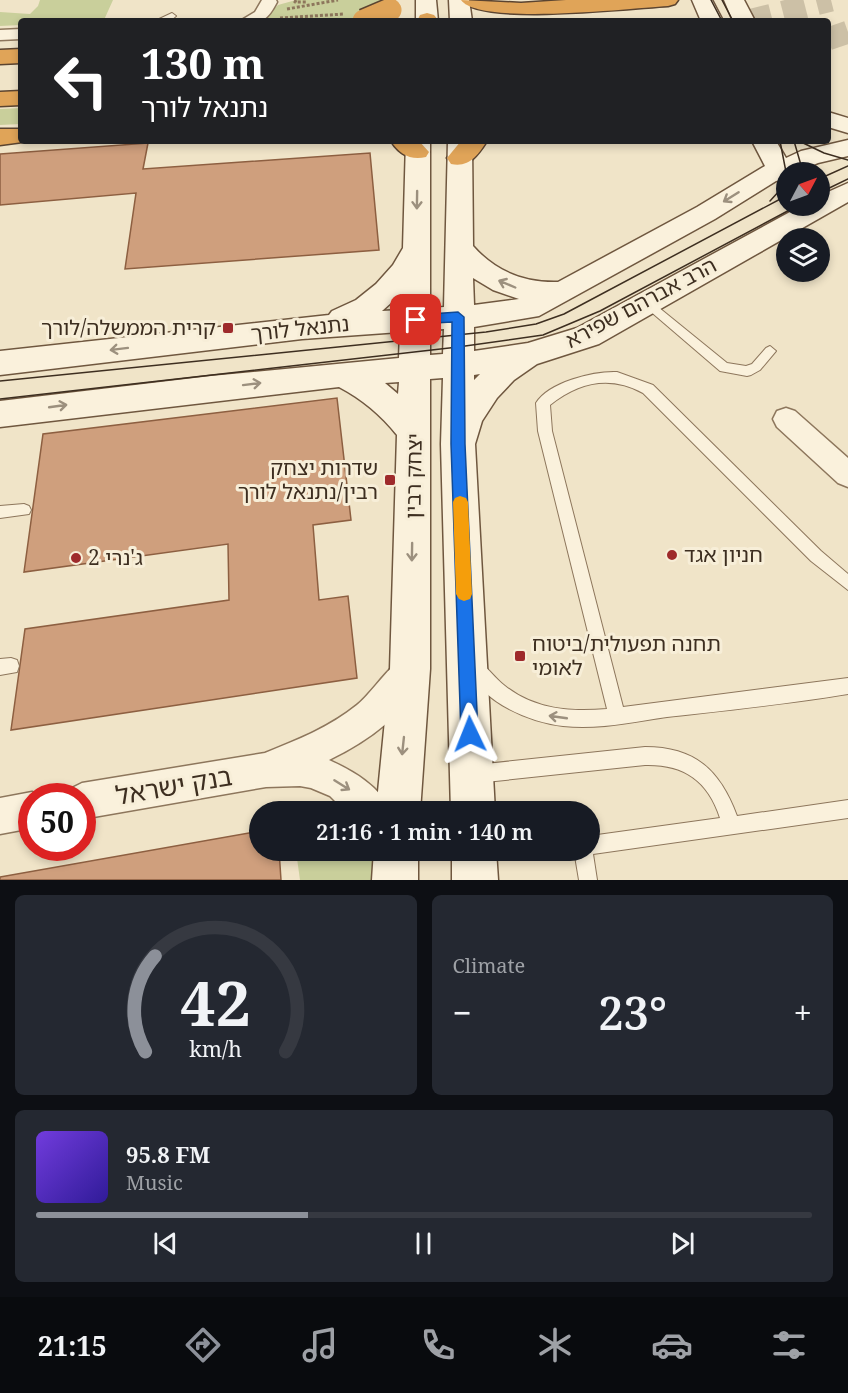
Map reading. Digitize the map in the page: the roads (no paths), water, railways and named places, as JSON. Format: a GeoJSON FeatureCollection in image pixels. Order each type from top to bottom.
{"type":"FeatureCollection","features":[{"type":"Feature","properties":{"kind":"highway"},"geometry":{"type":"LineString","coordinates":[[463,6],[521,9],[668,0]]}},
{"type":"Feature","properties":{"kind":"highway"},"geometry":{"type":"LineString","coordinates":[[546,18],[623,3]]}},
{"type":"Feature","properties":{"kind":"highway"},"geometry":{"type":"LineString","coordinates":[[356,17],[397,5]]}},
{"type":"Feature","properties":{"kind":"highway"},"geometry":{"type":"LineString","coordinates":[[0,57],[18,56]]}},
{"type":"Feature","properties":{"kind":"highway"},"geometry":{"type":"LineString","coordinates":[[0,83],[18,81]]}},
{"type":"Feature","properties":{"kind":"highway"},"geometry":{"type":"LineString","coordinates":[[0,99],[18,98]]}},
{"type":"Feature","properties":{"kind":"highway"},"geometry":{"type":"LineString","coordinates":[[0,137],[18,136]]}},
{"type":"Feature","properties":{"kind":"street"},"geometry":{"type":"LineString","coordinates":[[702,0],[711,18]]}},
{"type":"Feature","properties":{"kind":"street"},"geometry":{"type":"LineString","coordinates":[[734,0],[743,18]]}},
{"type":"Feature","properties":{"kind":"street"},"geometry":{"type":"LineString","coordinates":[[0,35],[18,34]]}},
{"type":"Feature","properties":{"kind":"street"},"geometry":{"type":"LineString","coordinates":[[831,120],[848,126]]}},
{"type":"Feature","properties":{"kind":"street","name":"יצחק רבין"},"geometry":{"type":"LineString","coordinates":[[399,801],[410,669],[416,320],[413,144]]}},
{"type":"Feature","properties":{"kind":"street"},"geometry":{"type":"LineString","coordinates":[[765,144],[770,156],[777,162]]}},
{"type":"Feature","properties":{"kind":"street","name":"יצחק רבין"},"geometry":{"type":"LineString","coordinates":[[465,147],[458,247],[458,444],[472,793]]}},
{"type":"Feature","properties":{"kind":"street","name":"הרב אברהם שפירא"},"geometry":{"type":"LineString","coordinates":[[415,367],[533,354],[567,345],[588,336],[837,190],[829,147],[801,162]]}},
{"type":"Feature","properties":{"kind":"street","name":"הרב אברהם שפירא"},"geometry":{"type":"LineString","coordinates":[[458,317],[513,312],[529,308],[776,175]]}},
{"type":"Feature","properties":{"kind":"street"},"geometry":{"type":"LineString","coordinates":[[458,247],[473,264],[508,285],[540,293],[564,291]]}},
{"type":"Feature","properties":{"kind":"street"},"geometry":{"type":"LineString","coordinates":[[302,328],[345,318],[370,306],[398,281],[416,249]]}},
{"type":"Feature","properties":{"kind":"street","name":"נתנאל לורך"},"geometry":{"type":"LineString","coordinates":[[0,363],[302,328],[458,317]]}},
{"type":"Feature","properties":{"kind":"street"},"geometry":{"type":"LineString","coordinates":[[458,444],[469,415],[487,387],[507,368],[533,354]]}},
{"type":"Feature","properties":{"kind":"street"},"geometry":{"type":"LineString","coordinates":[[0,414],[415,367]]}},
{"type":"Feature","properties":{"kind":"street"},"geometry":{"type":"LineString","coordinates":[[340,374],[357,381],[383,397],[415,434]]}},
{"type":"Feature","properties":{"kind":"street"},"geometry":{"type":"LineString","coordinates":[[786,419],[848,475]]}},
{"type":"Feature","properties":{"kind":"street","name":"בנק ישראל"},"geometry":{"type":"LineString","coordinates":[[266,770],[320,747],[362,723],[391,697],[410,669]]}},
{"type":"Feature","properties":{"kind":"street","name":"בנק ישראל"},"geometry":{"type":"LineString","coordinates":[[96,799],[266,770],[300,769],[313,771],[342,784],[361,801]]}},
{"type":"Feature","properties":{"kind":"street"},"geometry":{"type":"LineString","coordinates":[[0,816],[18,813]]}},
{"type":"Feature","properties":{"kind":"street"},"geometry":{"type":"LineString","coordinates":[[395,880],[396,861]]}},
{"type":"Feature","properties":{"kind":"street"},"geometry":{"type":"LineString","coordinates":[[474,861],[475,880]]}},
{"type":"Feature","properties":{"kind":"lane"},"geometry":{"type":"LineString","coordinates":[[167,18],[172,16]]}},
{"type":"Feature","properties":{"kind":"lane"},"geometry":{"type":"LineString","coordinates":[[647,302],[724,368],[747,371],[756,367],[770,351]]}},
{"type":"Feature","properties":{"kind":"lane"},"geometry":{"type":"LineString","coordinates":[[616,715],[545,431],[543,403],[555,393],[602,377],[618,377],[648,389],[816,556],[848,584]]}},
{"type":"Feature","properties":{"kind":"lane"},"geometry":{"type":"LineString","coordinates":[[0,512],[24,510]]}},
{"type":"Feature","properties":{"kind":"lane"},"geometry":{"type":"LineString","coordinates":[[466,652],[486,681],[522,707],[548,716],[568,718],[616,715],[848,686]]}},
{"type":"Feature","properties":{"kind":"lane"},"geometry":{"type":"LineString","coordinates":[[472,793],[645,756],[674,758],[694,767],[716,789],[726,804],[731,825]]}},
{"type":"Feature","properties":{"kind":"lane"},"geometry":{"type":"LineString","coordinates":[[600,844],[848,809]]}},
{"type":"Feature","properties":{"kind":"lane"},"geometry":{"type":"LineString","coordinates":[[585,861],[588,880]]}},
{"type":"Feature","properties":{"kind":"tunnel"},"geometry":{"type":"LineString","coordinates":[[761,18],[831,0]]}},
{"type":"Feature","properties":{"kind":"tunnel"},"geometry":{"type":"LineString","coordinates":[[831,38],[848,32]]}},
{"type":"Feature","properties":{"kind":"tram line"},"geometry":{"type":"LineString","coordinates":[[711,0],[720,18]]}},
{"type":"Feature","properties":{"kind":"tram line"},"geometry":{"type":"LineString","coordinates":[[722,0],[731,18]]}},
{"type":"Feature","properties":{"kind":"tram line"},"geometry":{"type":"LineString","coordinates":[[781,144],[784,162]]}},
{"type":"Feature","properties":{"kind":"tram line"},"geometry":{"type":"LineString","coordinates":[[795,144],[800,162]]}},
{"type":"Feature","properties":{"kind":"tram line"},"geometry":{"type":"LineString","coordinates":[[805,144],[824,153],[848,160]]}},
{"type":"Feature","properties":{"kind":"tram line"},"geometry":{"type":"LineString","coordinates":[[830,174],[848,166]]}},
{"type":"Feature","properties":{"kind":"tram line"},"geometry":{"type":"LineString","coordinates":[[830,188],[848,179]]}},
{"type":"Feature","properties":{"kind":"tram line"},"geometry":{"type":"LineString","coordinates":[[770,201],[776,194]]}},
{"type":"Feature","properties":{"kind":"tram line"},"geometry":{"type":"LineString","coordinates":[[0,381],[486,332],[536,324],[564,314],[776,201]]}},
{"type":"Feature","properties":{"kind":"tram line"},"geometry":{"type":"LineString","coordinates":[[0,399],[458,347],[543,335],[600,311],[778,216]]}},
{"type":"Feature","properties":{"kind":"place","name":"קרית הממשלה/לורך"},"geometry":{"type":"Point","coordinates":[228,328]}},
{"type":"Feature","properties":{"kind":"place","name":"שדרות יצחק רבין/נתנאל לורך"},"geometry":{"type":"Point","coordinates":[390,480]}},
{"type":"Feature","properties":{"kind":"place","name":"חניון אגד"},"geometry":{"type":"Point","coordinates":[672,555]}},
{"type":"Feature","properties":{"kind":"place","name":"ג'נרי 2"},"geometry":{"type":"Point","coordinates":[76,558]}},
{"type":"Feature","properties":{"kind":"place","name":"תחנה תפעולית/ביטוח לאומי"},"geometry":{"type":"Point","coordinates":[520,656]}}]}
